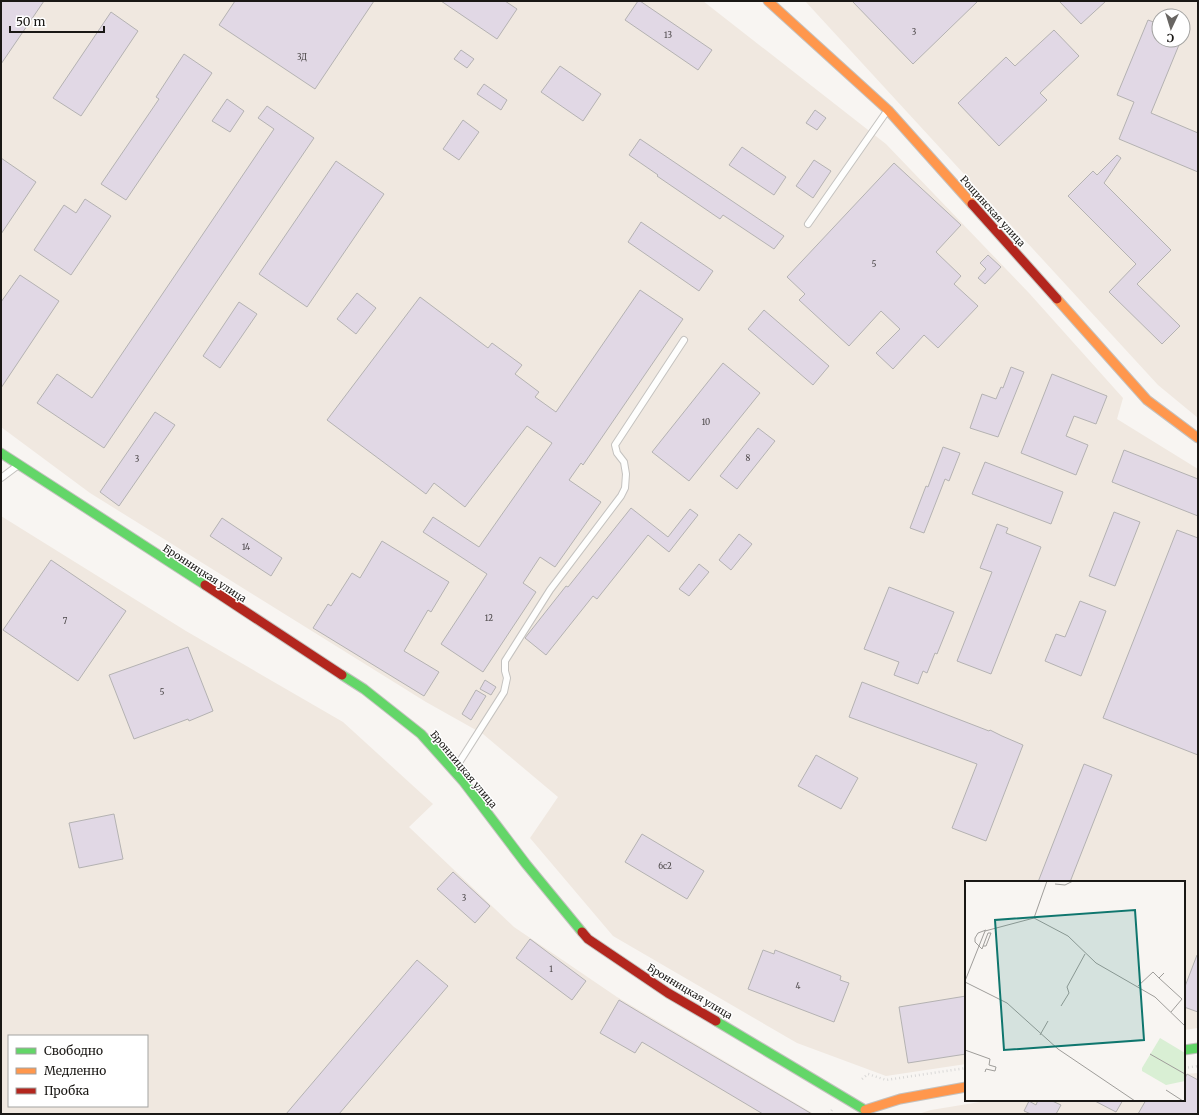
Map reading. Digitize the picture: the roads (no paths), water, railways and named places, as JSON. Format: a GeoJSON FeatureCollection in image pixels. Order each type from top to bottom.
{"type":"FeatureCollection","features":[{"type":"Feature","properties":{"kind":"street","name":"Рощинская улица"},"geometry":{"type":"LineString","coordinates":[[768,1],[888,110],[1147,400],[1198,438]]}},
{"type":"Feature","properties":{"kind":"street","name":"Бронницкая улица"},"geometry":{"type":"LineString","coordinates":[[1,453],[364,689],[421,734],[463,781],[526,864],[588,939],[668,993],[742,1036],[864,1112]]}},
{"type":"Feature","properties":{"kind":"street"},"geometry":{"type":"LineString","coordinates":[[1185,1050],[1198,1048]]}},
{"type":"Feature","properties":{"kind":"street"},"geometry":{"type":"LineString","coordinates":[[864,1112],[900,1099],[965,1087]]}},
{"type":"Feature","properties":{"kind":"lane"},"geometry":{"type":"LineString","coordinates":[[808,224],[888,110]]}},
{"type":"Feature","properties":{"kind":"lane"},"geometry":{"type":"LineString","coordinates":[[454,771],[504,692],[507,678],[505,661],[550,590],[622,496],[625,488],[626,474],[624,462],[617,453],[615,445],[684,340]]}},
{"type":"Feature","properties":{"kind":"lane"},"geometry":{"type":"LineString","coordinates":[[1,478],[18,464]]}}]}
